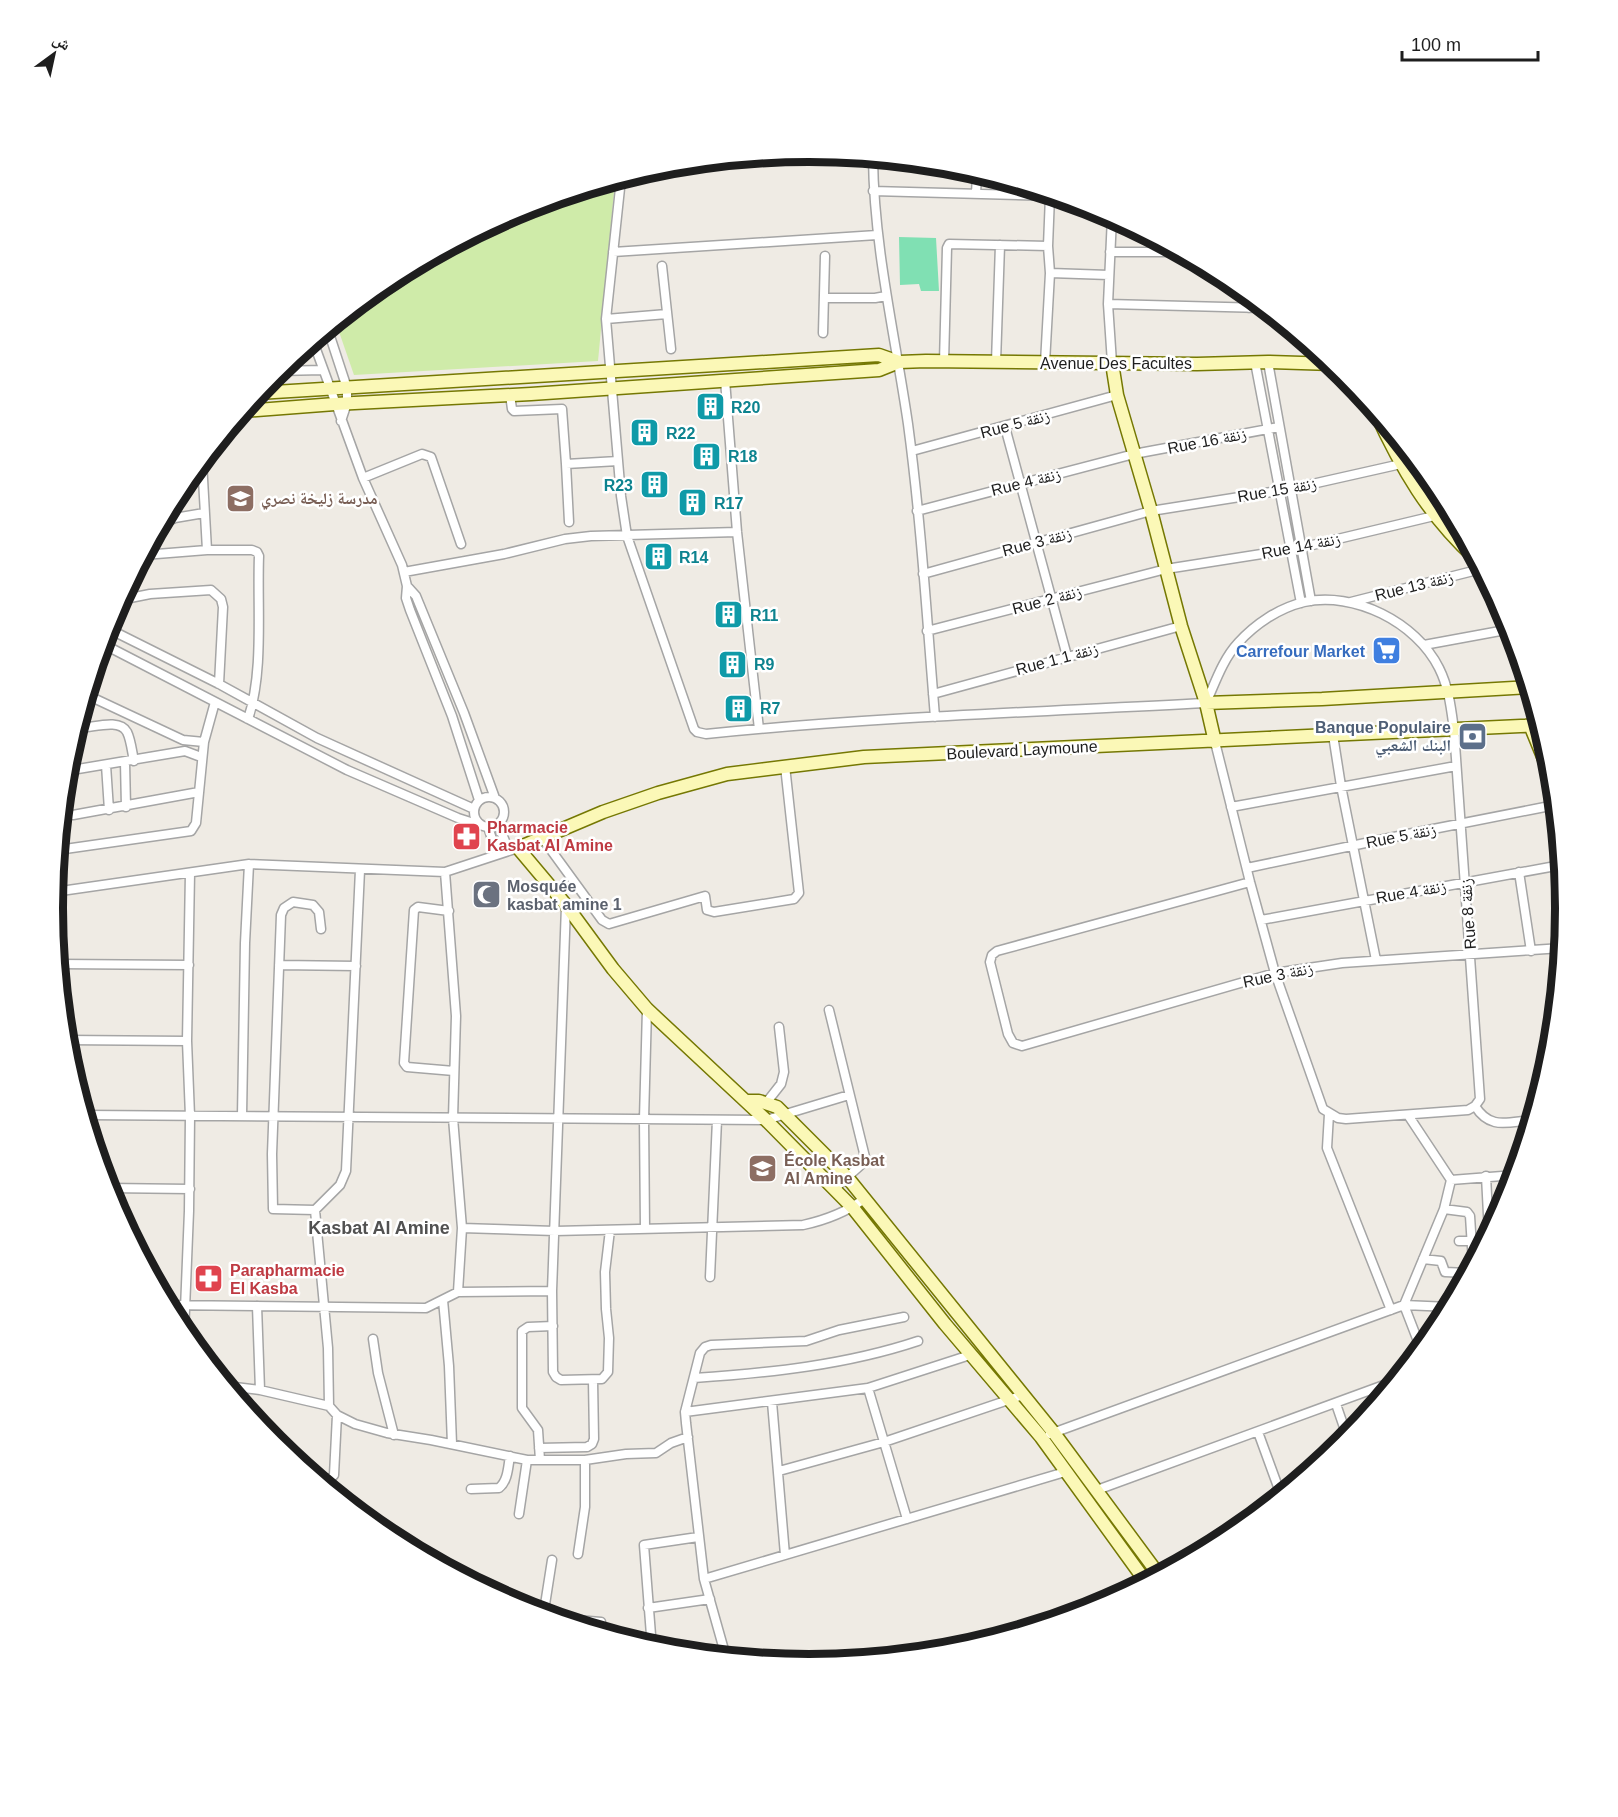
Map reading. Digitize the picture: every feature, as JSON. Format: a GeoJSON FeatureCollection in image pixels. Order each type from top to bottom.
{"type":"FeatureCollection","features":[{"type":"Feature","properties":{"kind":"street"},"geometry":{"type":"LineString","coordinates":[[873,166],[877,235],[912,451],[935,717]]}},
{"type":"Feature","properties":{"kind":"street"},"geometry":{"type":"LineString","coordinates":[[976,194],[977,182]]}},
{"type":"Feature","properties":{"kind":"street"},"geometry":{"type":"LineString","coordinates":[[620,187],[606,319],[627,536],[694,729],[697,732],[706,734],[935,717],[1521,687]]}},
{"type":"Feature","properties":{"kind":"street"},"geometry":{"type":"LineString","coordinates":[[873,191],[976,194],[1017,193]]}},
{"type":"Feature","properties":{"kind":"street"},"geometry":{"type":"LineString","coordinates":[[1045,363],[1050,273],[1048,246],[1051,203]]}},
{"type":"Feature","properties":{"kind":"street"},"geometry":{"type":"LineString","coordinates":[[1111,227],[1108,304],[1112,363],[1117,395],[1181,626],[1206,703],[1246,868],[1275,972],[1323,1109],[1329,1114],[1346,1119],[1468,1110],[1478,1102],[1482,1117],[1490,1121],[1500,1123],[1524,1121]]}},
{"type":"Feature","properties":{"kind":"street"},"geometry":{"type":"LineString","coordinates":[[613,252],[877,235]]}},
{"type":"Feature","properties":{"kind":"street"},"geometry":{"type":"LineString","coordinates":[[944,362],[947,248],[950,244],[1048,246]]}},
{"type":"Feature","properties":{"kind":"street"},"geometry":{"type":"LineString","coordinates":[[996,362],[1000,245]]}},
{"type":"Feature","properties":{"kind":"street"},"geometry":{"type":"LineString","coordinates":[[1110,252],[1163,252]]}},
{"type":"Feature","properties":{"kind":"street"},"geometry":{"type":"LineString","coordinates":[[823,333],[825,256]]}},
{"type":"Feature","properties":{"kind":"street"},"geometry":{"type":"LineString","coordinates":[[662,266],[671,349]]}},
{"type":"Feature","properties":{"kind":"street"},"geometry":{"type":"LineString","coordinates":[[1050,273],[1109,275]]}},
{"type":"Feature","properties":{"kind":"street"},"geometry":{"type":"LineString","coordinates":[[824,298],[886,296]]}},
{"type":"Feature","properties":{"kind":"street"},"geometry":{"type":"LineString","coordinates":[[1108,304],[1249,308]]}},
{"type":"Feature","properties":{"kind":"street"},"geometry":{"type":"LineString","coordinates":[[606,319],[667,314]]}},
{"type":"Feature","properties":{"kind":"street"},"geometry":{"type":"LineString","coordinates":[[330,337],[347,388],[341,403],[341,422],[404,572],[407,586],[406,598],[452,716],[479,800]]}},
{"type":"Feature","properties":{"kind":"street"},"geometry":{"type":"LineString","coordinates":[[316,349],[330,389],[341,403]]}},
{"type":"Feature","properties":{"kind":"street"},"geometry":{"type":"LineString","coordinates":[[271,392],[879,355],[899,363]]}},
{"type":"Feature","properties":{"kind":"street"},"geometry":{"type":"LineString","coordinates":[[1261,362],[1279,427],[1311,601]]}},
{"type":"Feature","properties":{"kind":"street"},"geometry":{"type":"LineString","coordinates":[[1261,362],[1268,429],[1301,603]]}},
{"type":"Feature","properties":{"kind":"street"},"geometry":{"type":"LineString","coordinates":[[254,410],[879,370],[899,363]]}},
{"type":"Feature","properties":{"kind":"street","name":"Avenue Des Facultes"},"geometry":{"type":"LineString","coordinates":[[899,363],[1318,364]]}},
{"type":"Feature","properties":{"kind":"street"},"geometry":{"type":"LineString","coordinates":[[292,371],[323,370]]}},
{"type":"Feature","properties":{"kind":"street"},"geometry":{"type":"LineString","coordinates":[[725,380],[737,531],[759,729]]}},
{"type":"Feature","properties":{"kind":"street"},"geometry":{"type":"LineString","coordinates":[[561,392],[569,522]]}},
{"type":"Feature","properties":{"kind":"street"},"geometry":{"type":"LineString","coordinates":[[510,395],[514,411],[562,409]]}},
{"type":"Feature","properties":{"kind":"street","name":"Rue 5 زنقة"},"geometry":{"type":"LineString","coordinates":[[912,451],[1117,395]]}},
{"type":"Feature","properties":{"kind":"street"},"geometry":{"type":"LineString","coordinates":[[1005,427],[1067,656]]}},
{"type":"Feature","properties":{"kind":"street","name":"Rue 16 زنقة"},"geometry":{"type":"LineString","coordinates":[[1134,454],[1279,427]]}},
{"type":"Feature","properties":{"kind":"street"},"geometry":{"type":"LineString","coordinates":[[1389,440],[1401,464],[1434,516],[1457,539]]}},
{"type":"Feature","properties":{"kind":"street"},"geometry":{"type":"LineString","coordinates":[[363,478],[422,454],[431,457],[461,544]]}},
{"type":"Feature","properties":{"kind":"street","name":"Rue 4 زنقة"},"geometry":{"type":"LineString","coordinates":[[917,511],[1134,454]]}},
{"type":"Feature","properties":{"kind":"street"},"geometry":{"type":"LineString","coordinates":[[566,464],[618,461]]}},
{"type":"Feature","properties":{"kind":"street","name":"Rue 15 زنقة"},"geometry":{"type":"LineString","coordinates":[[1151,511],[1290,489],[1401,464]]}},
{"type":"Feature","properties":{"kind":"street"},"geometry":{"type":"LineString","coordinates":[[203,475],[207,550]]}},
{"type":"Feature","properties":{"kind":"street","name":"Rue 3 زنقة"},"geometry":{"type":"LineString","coordinates":[[922,574],[1151,511]]}},
{"type":"Feature","properties":{"kind":"street"},"geometry":{"type":"LineString","coordinates":[[174,518],[204,513]]}},
{"type":"Feature","properties":{"kind":"street","name":"Rue 14 زنقة"},"geometry":{"type":"LineString","coordinates":[[1166,569],[1300,548],[1434,516]]}},
{"type":"Feature","properties":{"kind":"street"},"geometry":{"type":"LineString","coordinates":[[404,572],[504,554],[565,539],[737,531]]}},
{"type":"Feature","properties":{"kind":"street"},"geometry":{"type":"LineString","coordinates":[[153,554],[207,550],[257,552],[259,556],[257,659],[254,702],[248,719]]}},
{"type":"Feature","properties":{"kind":"street","name":"Rue 2 زنقة"},"geometry":{"type":"LineString","coordinates":[[927,631],[1166,569]]}},
{"type":"Feature","properties":{"kind":"street","name":"Rue 13 زنقة"},"geometry":{"type":"LineString","coordinates":[[1348,602],[1474,571]]}},
{"type":"Feature","properties":{"kind":"street"},"geometry":{"type":"LineString","coordinates":[[111,648],[348,770],[458,818],[486,827],[498,824],[502,820],[504,810],[495,798],[464,712],[416,596],[407,586]]}},
{"type":"Feature","properties":{"kind":"street"},"geometry":{"type":"LineString","coordinates":[[132,598],[150,594],[211,590],[218,594],[223,607],[219,684]]}},
{"type":"Feature","properties":{"kind":"street"},"geometry":{"type":"LineString","coordinates":[[1206,703],[1225,662],[1237,644],[1257,625],[1301,603],[1348,602]]}},
{"type":"Feature","properties":{"kind":"street","name":"Rue 8 زنقة"},"geometry":{"type":"LineString","coordinates":[[1348,602],[1391,617],[1407,628],[1424,645],[1439,666],[1449,691],[1461,824],[1478,1102]]}},
{"type":"Feature","properties":{"kind":"street","name":"Rue 1 زنقة 1"},"geometry":{"type":"LineString","coordinates":[[933,693],[1181,626]]}},
{"type":"Feature","properties":{"kind":"street"},"geometry":{"type":"LineString","coordinates":[[1424,645],[1501,631]]}},
{"type":"Feature","properties":{"kind":"street"},"geometry":{"type":"LineString","coordinates":[[116,633],[254,702],[317,738],[474,809]]}},
{"type":"Feature","properties":{"kind":"street"},"geometry":{"type":"LineString","coordinates":[[94,698],[183,740],[204,742]]}},
{"type":"Feature","properties":{"kind":"street"},"geometry":{"type":"LineString","coordinates":[[66,849],[191,831],[196,823],[201,757],[215,702]]}},
{"type":"Feature","properties":{"kind":"street"},"geometry":{"type":"LineString","coordinates":[[85,727],[115,724],[122,726],[127,732],[129,761],[126,807]]}},
{"type":"Feature","properties":{"kind":"street","name":"Boulevard Laymoune"},"geometry":{"type":"LineString","coordinates":[[513,850],[603,812],[658,793],[727,774],[785,766],[864,757],[1532,725]]}},
{"type":"Feature","properties":{"kind":"street"},"geometry":{"type":"LineString","coordinates":[[1333,735],[1376,960]]}},
{"type":"Feature","properties":{"kind":"street"},"geometry":{"type":"LineString","coordinates":[[76,770],[185,751],[201,757]]}},
{"type":"Feature","properties":{"kind":"street"},"geometry":{"type":"LineString","coordinates":[[106,765],[109,810]]}},
{"type":"Feature","properties":{"kind":"street"},"geometry":{"type":"LineString","coordinates":[[543,839],[602,920],[609,924],[705,896],[707,910],[714,912],[794,899],[799,893],[785,766]]}},
{"type":"Feature","properties":{"kind":"street"},"geometry":{"type":"LineString","coordinates":[[1231,807],[1456,766]]}},
{"type":"Feature","properties":{"kind":"street"},"geometry":{"type":"LineString","coordinates":[[74,815],[199,792]]}},
{"type":"Feature","properties":{"kind":"street"},"geometry":{"type":"LineString","coordinates":[[495,798],[479,800],[474,809],[475,819],[486,827],[497,854]]}},
{"type":"Feature","properties":{"kind":"street","name":"Rue 5 زنقة"},"geometry":{"type":"LineString","coordinates":[[1246,868],[1548,806]]}},
{"type":"Feature","properties":{"kind":"street"},"geometry":{"type":"LineString","coordinates":[[498,824],[513,850],[566,905],[613,969],[647,1009],[766,1120],[853,1208],[970,1355],[1041,1437],[1142,1576]]}},
{"type":"Feature","properties":{"kind":"street"},"geometry":{"type":"LineString","coordinates":[[64,891],[249,864],[445,872],[513,850]]}},
{"type":"Feature","properties":{"kind":"street"},"geometry":{"type":"LineString","coordinates":[[242,1116],[249,864]]}},
{"type":"Feature","properties":{"kind":"street","name":"Rue 4 زنقة"},"geometry":{"type":"LineString","coordinates":[[1261,920],[1553,866]]}},
{"type":"Feature","properties":{"kind":"street"},"geometry":{"type":"LineString","coordinates":[[321,929],[319,912],[313,905],[293,902],[287,904],[281,915],[273,1209],[315,1210],[344,1179],[350,1117],[360,870]]}},
{"type":"Feature","properties":{"kind":"street"},"geometry":{"type":"LineString","coordinates":[[445,872],[456,1016],[453,1118],[462,1228],[458,1292]]}},
{"type":"Feature","properties":{"kind":"street"},"geometry":{"type":"LineString","coordinates":[[1519,872],[1531,951]]}},
{"type":"Feature","properties":{"kind":"street"},"geometry":{"type":"LineString","coordinates":[[185,1316],[190,1189],[187,1041],[190,873]]}},
{"type":"Feature","properties":{"kind":"street","name":"Rue 3 زنقة"},"geometry":{"type":"LineString","coordinates":[[1250,882],[997,951],[992,955],[990,962],[1008,1034],[1013,1042],[1022,1046],[1275,972],[1376,960],[1553,949]]}},
{"type":"Feature","properties":{"kind":"street"},"geometry":{"type":"LineString","coordinates":[[566,905],[552,1291],[553,1372],[561,1380],[602,1379],[608,1372],[609,1338],[605,1272],[610,1230]]}},
{"type":"Feature","properties":{"kind":"street"},"geometry":{"type":"LineString","coordinates":[[449,911],[418,907],[414,910],[404,1063],[407,1067],[454,1071]]}},
{"type":"Feature","properties":{"kind":"street"},"geometry":{"type":"LineString","coordinates":[[66,964],[189,965]]}},
{"type":"Feature","properties":{"kind":"street"},"geometry":{"type":"LineString","coordinates":[[279,965],[356,966]]}},
{"type":"Feature","properties":{"kind":"street"},"geometry":{"type":"LineString","coordinates":[[645,1229],[644,1119],[647,1009]]}},
{"type":"Feature","properties":{"kind":"street"},"geometry":{"type":"LineString","coordinates":[[829,1010],[866,1157],[862,1164],[834,1189]]}},
{"type":"Feature","properties":{"kind":"street"},"geometry":{"type":"LineString","coordinates":[[766,1103],[781,1084],[784,1072],[780,1027]]}},
{"type":"Feature","properties":{"kind":"street"},"geometry":{"type":"LineString","coordinates":[[75,1040],[187,1041]]}},
{"type":"Feature","properties":{"kind":"street"},"geometry":{"type":"LineString","coordinates":[[92,1115],[766,1120],[849,1095]]}},
{"type":"Feature","properties":{"kind":"street"},"geometry":{"type":"LineString","coordinates":[[746,1101],[766,1103],[777,1107],[847,1177],[1054,1433],[1155,1569]]}},
{"type":"Feature","properties":{"kind":"street"},"geometry":{"type":"LineString","coordinates":[[1329,1114],[1327,1148],[1391,1310]]}},
{"type":"Feature","properties":{"kind":"street"},"geometry":{"type":"LineString","coordinates":[[1408,1115],[1451,1180],[1444,1209],[1404,1305],[1417,1340]]}},
{"type":"Feature","properties":{"kind":"street"},"geometry":{"type":"LineString","coordinates":[[710,1277],[717,1120]]}},
{"type":"Feature","properties":{"kind":"street"},"geometry":{"type":"LineString","coordinates":[[1451,1180],[1486,1176],[1504,1177]]}},
{"type":"Feature","properties":{"kind":"street"},"geometry":{"type":"LineString","coordinates":[[1486,1176],[1488,1216]]}},
{"type":"Feature","properties":{"kind":"street"},"geometry":{"type":"LineString","coordinates":[[118,1188],[190,1189]]}},
{"type":"Feature","properties":{"kind":"street"},"geometry":{"type":"LineString","coordinates":[[462,1228],[555,1231],[803,1224],[828,1220],[853,1208],[864,1199]]}},
{"type":"Feature","properties":{"kind":"street"},"geometry":{"type":"LineString","coordinates":[[1444,1209],[1469,1214],[1472,1249]]}},
{"type":"Feature","properties":{"kind":"street"},"geometry":{"type":"LineString","coordinates":[[315,1210],[325,1306],[329,1406]]}},
{"type":"Feature","properties":{"kind":"street"},"geometry":{"type":"LineString","coordinates":[[1458,1241],[1476,1241]]}},
{"type":"Feature","properties":{"kind":"street"},"geometry":{"type":"LineString","coordinates":[[1422,1259],[1441,1261],[1445,1272],[1459,1273]]}},
{"type":"Feature","properties":{"kind":"street"},"geometry":{"type":"LineString","coordinates":[[178,1305],[426,1308],[458,1292],[552,1291]]}},
{"type":"Feature","properties":{"kind":"street"},"geometry":{"type":"LineString","coordinates":[[443,1300],[449,1366],[452,1444]]}},
{"type":"Feature","properties":{"kind":"street"},"geometry":{"type":"LineString","coordinates":[[1041,1437],[1404,1305],[1439,1307]]}},
{"type":"Feature","properties":{"kind":"street"},"geometry":{"type":"LineString","coordinates":[[257,1306],[260,1390]]}},
{"type":"Feature","properties":{"kind":"street"},"geometry":{"type":"LineString","coordinates":[[724,1649],[704,1579],[688,1437],[686,1412],[700,1353],[705,1347],[711,1346],[806,1341],[839,1330],[904,1317]]}},
{"type":"Feature","properties":{"kind":"street"},"geometry":{"type":"LineString","coordinates":[[540,1460],[538,1430],[524,1414],[522,1408],[522,1331],[528,1327],[552,1326]]}},
{"type":"Feature","properties":{"kind":"street"},"geometry":{"type":"LineString","coordinates":[[374,1339],[378,1373],[394,1435]]}},
{"type":"Feature","properties":{"kind":"street"},"geometry":{"type":"LineString","coordinates":[[694,1378],[807,1367],[918,1341]]}},
{"type":"Feature","properties":{"kind":"street"},"geometry":{"type":"LineString","coordinates":[[686,1412],[868,1388],[970,1355]]}},
{"type":"Feature","properties":{"kind":"street"},"geometry":{"type":"LineString","coordinates":[[539,1448],[587,1447],[592,1444],[594,1439],[593,1380]]}},
{"type":"Feature","properties":{"kind":"street"},"geometry":{"type":"LineString","coordinates":[[1097,1490],[1382,1386]]}},
{"type":"Feature","properties":{"kind":"street"},"geometry":{"type":"LineString","coordinates":[[237,1387],[260,1390],[329,1406],[337,1415],[355,1424],[394,1435],[452,1444],[470,1450],[526,1460],[585,1460],[626,1454],[656,1453],[671,1443],[688,1437]]}},
{"type":"Feature","properties":{"kind":"street"},"geometry":{"type":"LineString","coordinates":[[868,1388],[907,1519]]}},
{"type":"Feature","properties":{"kind":"street"},"geometry":{"type":"LineString","coordinates":[[778,1472],[884,1442],[1023,1395]]}},
{"type":"Feature","properties":{"kind":"street"},"geometry":{"type":"LineString","coordinates":[[772,1402],[785,1555]]}},
{"type":"Feature","properties":{"kind":"street"},"geometry":{"type":"LineString","coordinates":[[1336,1404],[1344,1428]]}},
{"type":"Feature","properties":{"kind":"street"},"geometry":{"type":"LineString","coordinates":[[330,1479],[334,1475],[337,1415]]}},
{"type":"Feature","properties":{"kind":"street"},"geometry":{"type":"LineString","coordinates":[[1258,1432],[1278,1488]]}},
{"type":"Feature","properties":{"kind":"street"},"geometry":{"type":"LineString","coordinates":[[471,1489],[502,1486],[510,1456]]}},
{"type":"Feature","properties":{"kind":"street"},"geometry":{"type":"LineString","coordinates":[[519,1514],[526,1460]]}},
{"type":"Feature","properties":{"kind":"street"},"geometry":{"type":"LineString","coordinates":[[578,1554],[585,1507],[585,1460]]}},
{"type":"Feature","properties":{"kind":"street"},"geometry":{"type":"LineString","coordinates":[[704,1579],[1065,1472]]}},
{"type":"Feature","properties":{"kind":"street"},"geometry":{"type":"LineString","coordinates":[[651,1637],[644,1545],[698,1537]]}},
{"type":"Feature","properties":{"kind":"street"},"geometry":{"type":"LineString","coordinates":[[545,1606],[552,1560]]}},
{"type":"Feature","properties":{"kind":"street"},"geometry":{"type":"LineString","coordinates":[[648,1608],[710,1599]]}},
{"type":"Feature","properties":{"kind":"green space"},"geometry":{"type":"Polygon","coordinates":[[[614,189],[598,361],[354,375],[339,330],[395,288],[479,239],[569,202],[614,189]]]}},
{"type":"Feature","properties":{"kind":"green space"},"geometry":{"type":"Polygon","coordinates":[[[899,237],[936,238],[939,291],[921,291],[919,284],[900,285],[899,237]]]}},
{"type":"Feature","properties":{"kind":"place","name":"R20"},"geometry":{"type":"Point","coordinates":[710,407]}},
{"type":"Feature","properties":{"kind":"place","name":"R22"},"geometry":{"type":"Point","coordinates":[645,433]}},
{"type":"Feature","properties":{"kind":"place","name":"R18"},"geometry":{"type":"Point","coordinates":[707,456]}},
{"type":"Feature","properties":{"kind":"place","name":"R23"},"geometry":{"type":"Point","coordinates":[654,485]}},
{"type":"Feature","properties":{"kind":"place","name":"مدرسة زليخة نصري"},"geometry":{"type":"Point","coordinates":[240,498]}},
{"type":"Feature","properties":{"kind":"place","name":"R17"},"geometry":{"type":"Point","coordinates":[693,503]}},
{"type":"Feature","properties":{"kind":"place","name":"R14"},"geometry":{"type":"Point","coordinates":[658,557]}},
{"type":"Feature","properties":{"kind":"place","name":"R11"},"geometry":{"type":"Point","coordinates":[729,615]}},
{"type":"Feature","properties":{"kind":"place","name":"Carrefour Market"},"geometry":{"type":"Point","coordinates":[1386,651]}},
{"type":"Feature","properties":{"kind":"place","name":"R9"},"geometry":{"type":"Point","coordinates":[733,664]}},
{"type":"Feature","properties":{"kind":"place","name":"R7"},"geometry":{"type":"Point","coordinates":[739,708]}},
{"type":"Feature","properties":{"kind":"place","name":"Banque Populaire البنك الشعبي"},"geometry":{"type":"Point","coordinates":[1472,736]}},
{"type":"Feature","properties":{"kind":"place","name":"Pharmacie Kasbat Al Amine"},"geometry":{"type":"Point","coordinates":[466,836]}},
{"type":"Feature","properties":{"kind":"place","name":"Mosquée kasbat amine 1"},"geometry":{"type":"Point","coordinates":[486,895]}},
{"type":"Feature","properties":{"kind":"place","name":"École Kasbat Al Amine"},"geometry":{"type":"Point","coordinates":[763,1169]}},
{"type":"Feature","properties":{"kind":"place","name":"Parapharmacie El Kasba"},"geometry":{"type":"Point","coordinates":[209,1279]}},
{"type":"Feature","properties":{"kind":"district","name":"Kasbat Al Amine"},"geometry":{"type":"Point","coordinates":[379,1228]}}]}
